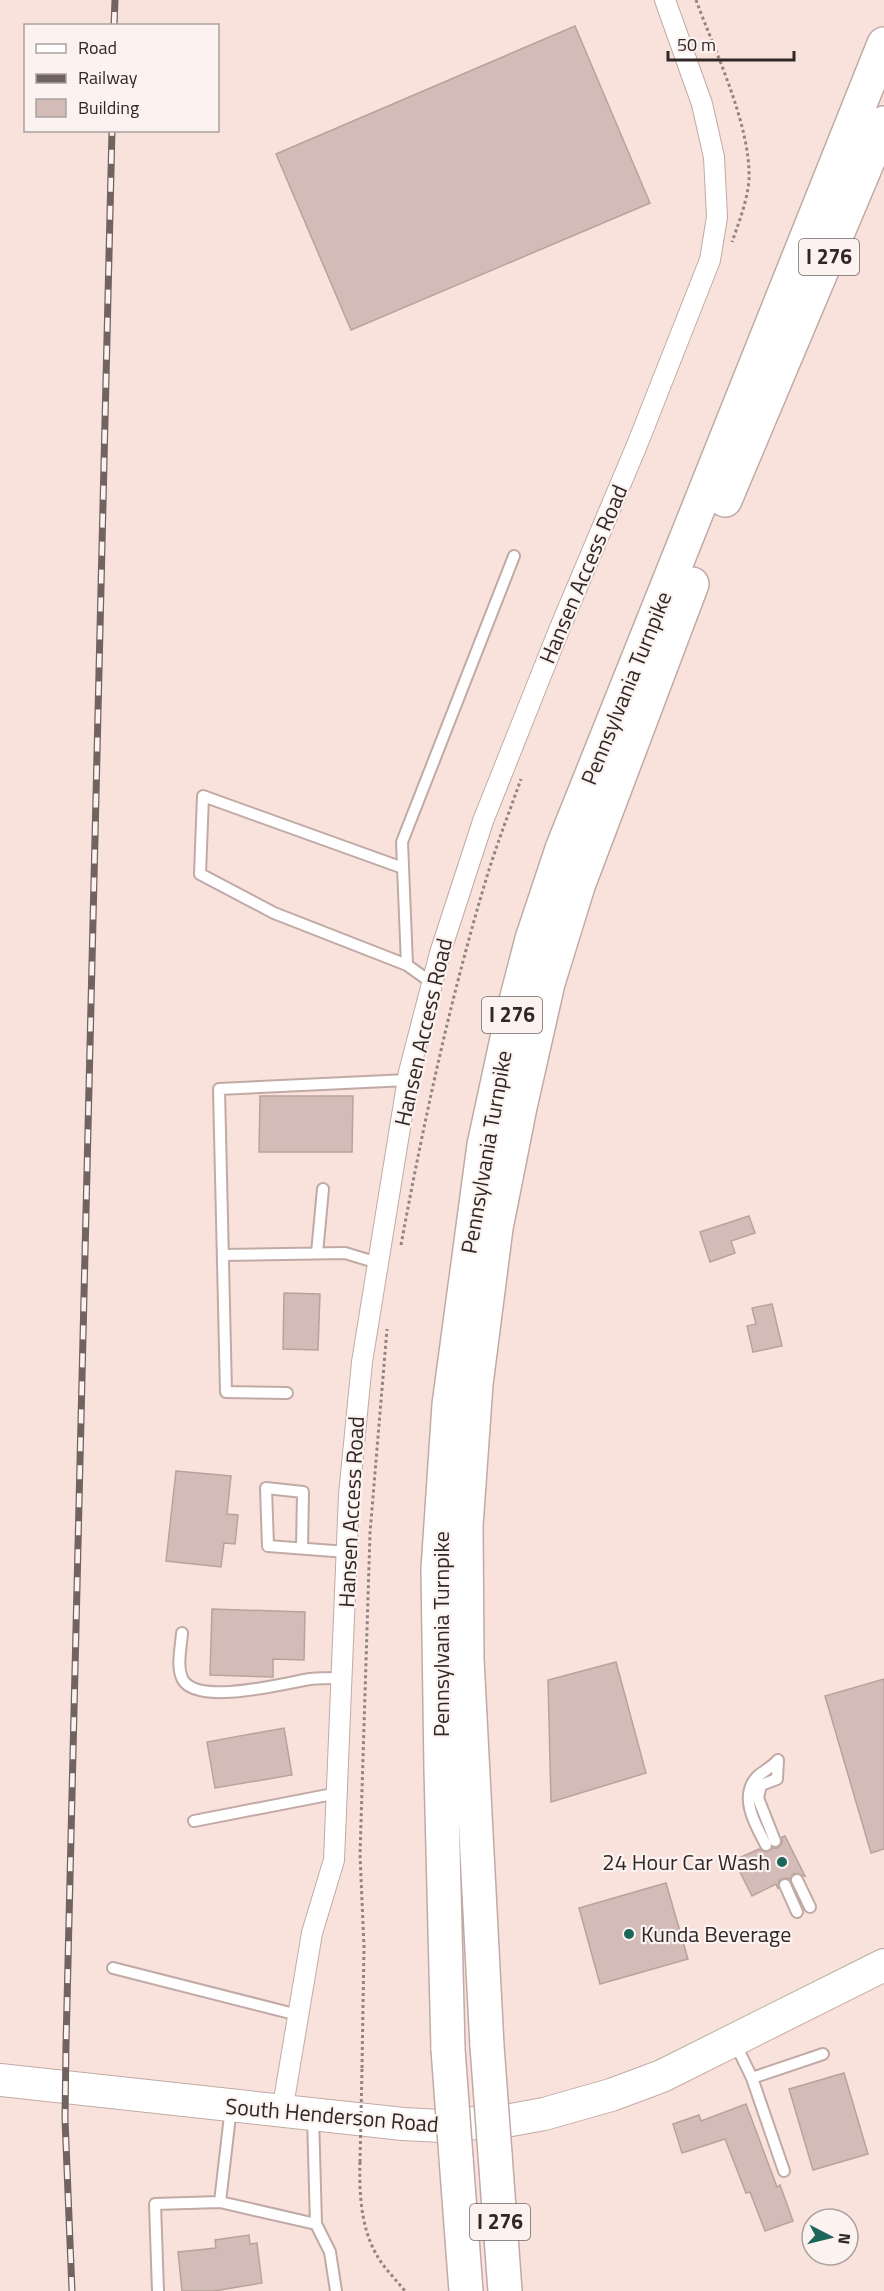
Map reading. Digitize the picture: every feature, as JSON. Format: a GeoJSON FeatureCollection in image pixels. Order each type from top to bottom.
{"type":"FeatureCollection","features":[{"type":"Feature","properties":{"kind":"highway","name":"Pennsylvania Turnpike"},"geometry":{"type":"LineString","coordinates":[[466,2291],[448,2049],[438,1569],[449,1405],[467,1257],[484,1145],[511,1020],[532,939],[562,849],[884,44]]}},
{"type":"Feature","properties":{"kind":"highway","name":"Pennsylvania Turnpike"},"geometry":{"type":"LineString","coordinates":[[505,2291],[487,2046],[467,1659],[466,1526],[476,1384],[495,1239],[519,1107],[548,983],[578,886],[709,539],[884,123]]}},
{"type":"Feature","properties":{"kind":"highway"},"geometry":{"type":"LineString","coordinates":[[853,201],[884,143]]}},
{"type":"Feature","properties":{"kind":"main road","name":"South Henderson Road"},"geometry":{"type":"LineString","coordinates":[[0,2080],[313,2116],[403,2124],[441,2126],[511,2120],[544,2115],[635,2087],[884,1965]]}},
{"type":"Feature","properties":{"kind":"street","name":"Hansen Access Road"},"geometry":{"type":"LineString","coordinates":[[282,2112],[312,1933],[334,1860],[349,1495],[362,1362],[408,1080],[432,983],[483,821],[710,260],[717,217],[714,157],[702,104],[665,0]]}},
{"type":"Feature","properties":{"kind":"lane"},"geometry":{"type":"LineString","coordinates":[[407,965],[402,842],[514,556]]}},
{"type":"Feature","properties":{"kind":"lane"},"geometry":{"type":"LineString","coordinates":[[403,868],[203,796],[200,874],[274,913],[407,965],[432,983]]}},
{"type":"Feature","properties":{"kind":"lane"},"geometry":{"type":"LineString","coordinates":[[287,1393],[226,1392],[219,1089],[408,1080]]}},
{"type":"Feature","properties":{"kind":"lane"},"geometry":{"type":"LineString","coordinates":[[317,1253],[323,1189]]}},
{"type":"Feature","properties":{"kind":"lane"},"geometry":{"type":"LineString","coordinates":[[223,1255],[345,1253],[378,1263]]}},
{"type":"Feature","properties":{"kind":"lane"},"geometry":{"type":"LineString","coordinates":[[302,1548],[303,1492],[266,1488],[267,1546],[347,1552]]}},
{"type":"Feature","properties":{"kind":"lane"},"geometry":{"type":"LineString","coordinates":[[182,1634],[180,1671],[184,1682],[192,1688],[233,1692],[313,1679],[343,1678]]}},
{"type":"Feature","properties":{"kind":"lane"},"geometry":{"type":"LineString","coordinates":[[770,1843],[752,1818],[748,1794],[756,1778],[770,1769],[778,1760]]}},
{"type":"Feature","properties":{"kind":"lane"},"geometry":{"type":"LineString","coordinates":[[194,1821],[338,1793]]}},
{"type":"Feature","properties":{"kind":"lane"},"geometry":{"type":"LineString","coordinates":[[797,1880],[810,1907]]}},
{"type":"Feature","properties":{"kind":"lane"},"geometry":{"type":"LineString","coordinates":[[785,1885],[797,1912]]}},
{"type":"Feature","properties":{"kind":"lane"},"geometry":{"type":"LineString","coordinates":[[113,1968],[298,2015]]}},
{"type":"Feature","properties":{"kind":"lane"},"geometry":{"type":"LineString","coordinates":[[734,2040],[752,2078],[784,2171]]}},
{"type":"Feature","properties":{"kind":"lane"},"geometry":{"type":"LineString","coordinates":[[752,2078],[823,2054]]}},
{"type":"Feature","properties":{"kind":"lane"},"geometry":{"type":"LineString","coordinates":[[220,2202],[231,2106]]}},
{"type":"Feature","properties":{"kind":"lane"},"geometry":{"type":"LineString","coordinates":[[313,2116],[316,2224],[330,2252],[336,2291]]}},
{"type":"Feature","properties":{"kind":"lane"},"geometry":{"type":"LineString","coordinates":[[158,2291],[155,2204],[220,2202],[316,2224]]}},
{"type":"Feature","properties":{"kind":"path"},"geometry":{"type":"LineString","coordinates":[[362,2068],[359,2198],[370,2239],[380,2261],[405,2291]]}},
{"type":"Feature","properties":{"kind":"building"},"geometry":{"type":"Polygon","coordinates":[[[575,26],[650,203],[351,330],[276,154],[575,26]]]}},
{"type":"Feature","properties":{"kind":"building"},"geometry":{"type":"Polygon","coordinates":[[[260,1096],[353,1096],[352,1152],[259,1152],[260,1096]]]}},
{"type":"Feature","properties":{"kind":"building"},"geometry":{"type":"Polygon","coordinates":[[[749,1216],[755,1233],[731,1241],[735,1253],[710,1262],[700,1232],[749,1216]]]}},
{"type":"Feature","properties":{"kind":"building"},"geometry":{"type":"Polygon","coordinates":[[[284,1293],[320,1294],[318,1350],[283,1349],[284,1293]]]}},
{"type":"Feature","properties":{"kind":"building"},"geometry":{"type":"Polygon","coordinates":[[[772,1304],[782,1346],[753,1352],[747,1326],[756,1324],[752,1308],[772,1304]]]}},
{"type":"Feature","properties":{"kind":"building"},"geometry":{"type":"Polygon","coordinates":[[[176,1471],[231,1476],[227,1514],[238,1515],[235,1544],[224,1543],[221,1567],[166,1561],[176,1471]]]}},
{"type":"Feature","properties":{"kind":"building"},"geometry":{"type":"Polygon","coordinates":[[[212,1609],[305,1612],[304,1660],[273,1659],[273,1677],[210,1675],[212,1609]]]}},
{"type":"Feature","properties":{"kind":"building"},"geometry":{"type":"Polygon","coordinates":[[[616,1662],[646,1773],[551,1802],[548,1680],[616,1662]]]}},
{"type":"Feature","properties":{"kind":"building"},"geometry":{"type":"Polygon","coordinates":[[[884,1679],[884,1849],[871,1853],[825,1696],[884,1679]]]}},
{"type":"Feature","properties":{"kind":"building"},"geometry":{"type":"Polygon","coordinates":[[[284,1728],[292,1775],[215,1788],[207,1742],[284,1728]]]}},
{"type":"Feature","properties":{"kind":"building"},"geometry":{"type":"Polygon","coordinates":[[[785,1836],[805,1876],[794,1873],[790,1879],[779,1880],[778,1889],[776,1884],[752,1896],[734,1860],[759,1849],[766,1852],[778,1848],[782,1843],[782,1837],[785,1836]]]}},
{"type":"Feature","properties":{"kind":"building"},"geometry":{"type":"Polygon","coordinates":[[[666,1883],[688,1959],[600,1984],[579,1908],[666,1883]]]}},
{"type":"Feature","properties":{"kind":"building"},"geometry":{"type":"Polygon","coordinates":[[[844,2073],[868,2154],[813,2170],[789,2089],[844,2073]]]}},
{"type":"Feature","properties":{"kind":"building"},"geometry":{"type":"Polygon","coordinates":[[[746,2104],[777,2187],[780,2185],[793,2221],[765,2231],[750,2192],[746,2193],[725,2139],[682,2153],[673,2124],[699,2115],[701,2121],[746,2104]]]}},
{"type":"Feature","properties":{"kind":"building"},"geometry":{"type":"Polygon","coordinates":[[[249,2235],[250,2244],[257,2243],[262,2283],[214,2291],[182,2291],[178,2252],[216,2248],[215,2240],[249,2235]]]}},
{"type":"Feature","properties":{"kind":"railway"},"geometry":{"type":"LineString","coordinates":[[114,24],[115,0]]}},
{"type":"Feature","properties":{"kind":"railway"},"geometry":{"type":"LineString","coordinates":[[72,2291],[65,2119],[66,2045],[112,132]]}},
{"type":"Feature","properties":{"kind":"place","name":"24 Hour Car Wash"},"geometry":{"type":"Point","coordinates":[782,1862]}},
{"type":"Feature","properties":{"kind":"place","name":"Kunda Beverage"},"geometry":{"type":"Point","coordinates":[629,1934]}}]}
